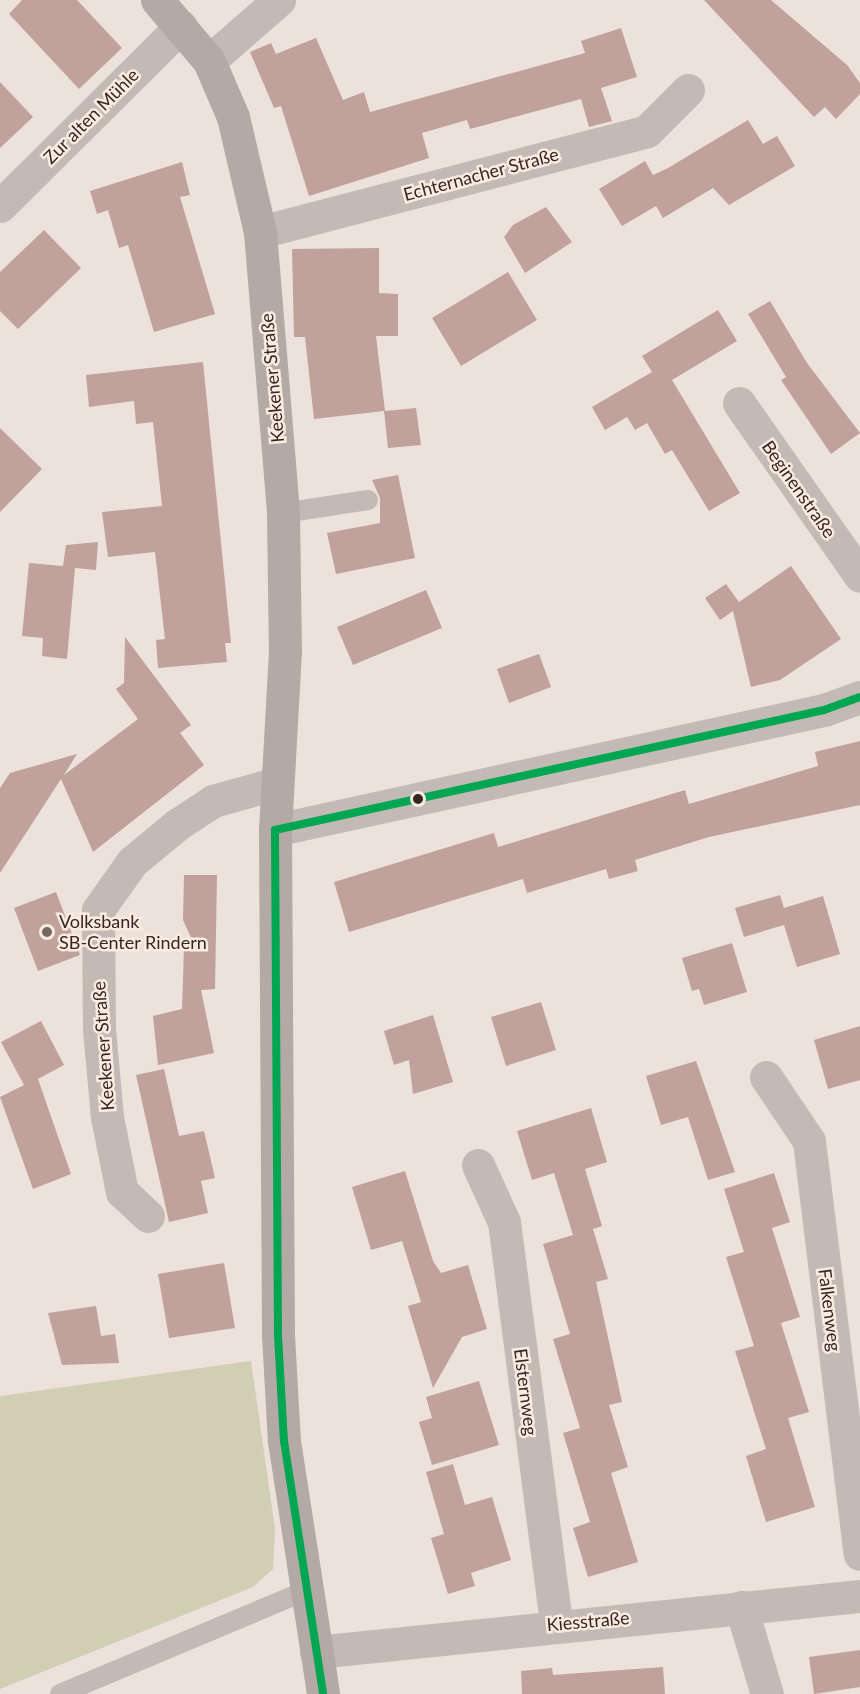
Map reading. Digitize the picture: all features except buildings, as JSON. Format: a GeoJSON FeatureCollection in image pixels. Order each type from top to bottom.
{"type":"FeatureCollection","features":[{"type":"Feature","properties":{"kind":"main road","name":"Keekener Straße"},"geometry":{"type":"LineString","coordinates":[[158,0],[209,61],[233,117],[260,232],[283,513],[285,651],[274,830],[278,1335],[284,1441],[323,1694]]}},
{"type":"Feature","properties":{"kind":"street"},"geometry":{"type":"LineString","coordinates":[[209,61],[279,0]]}},
{"type":"Feature","properties":{"kind":"street","name":"Zur alten Mühle"},"geometry":{"type":"LineString","coordinates":[[0,206],[181,26]]}},
{"type":"Feature","properties":{"kind":"street","name":"Echternacher Straße"},"geometry":{"type":"LineString","coordinates":[[260,232],[646,130],[688,90]]}},
{"type":"Feature","properties":{"kind":"street","name":"Beginenstraße"},"geometry":{"type":"LineString","coordinates":[[739,403],[860,576]]}},
{"type":"Feature","properties":{"kind":"street"},"geometry":{"type":"LineString","coordinates":[[274,830],[825,710],[860,697]]}},
{"type":"Feature","properties":{"kind":"street","name":"Keekener Straße"},"geometry":{"type":"LineString","coordinates":[[148,1216],[122,1192],[107,1118],[99,1029],[98,910],[132,862],[178,824],[213,801],[277,783]]}},
{"type":"Feature","properties":{"kind":"street","name":"Falkenweg"},"geometry":{"type":"LineString","coordinates":[[766,1077],[809,1141],[860,1554]]}},
{"type":"Feature","properties":{"kind":"street","name":"Elsternweg"},"geometry":{"type":"LineString","coordinates":[[478,1165],[504,1222],[556,1624]]}},
{"type":"Feature","properties":{"kind":"street","name":"Kiesstraße"},"geometry":{"type":"LineString","coordinates":[[316,1652],[556,1624],[860,1596]]}},
{"type":"Feature","properties":{"kind":"street"},"geometry":{"type":"LineString","coordinates":[[741,1607],[767,1694]]}},
{"type":"Feature","properties":{"kind":"lane"},"geometry":{"type":"LineString","coordinates":[[283,513],[368,500]]}},
{"type":"Feature","properties":{"kind":"lane"},"geometry":{"type":"LineString","coordinates":[[60,1694],[307,1590]]}},
{"type":"Feature","properties":{"kind":"green space"},"geometry":{"type":"Polygon","coordinates":[[[251,1361],[275,1529],[273,1569],[253,1587],[0,1689],[0,1396],[251,1361]]]}},
{"type":"Feature","properties":{"kind":"transit line"},"geometry":{"type":"LineString","coordinates":[[275,830],[824,710],[860,697]]}},
{"type":"Feature","properties":{"kind":"transit line"},"geometry":{"type":"LineString","coordinates":[[275,830],[278,1335],[284,1441],[323,1694]]}},
{"type":"Feature","properties":{"kind":"place","name":"Volksbank SB-Center Rindern"},"geometry":{"type":"Point","coordinates":[47,932]}}]}
